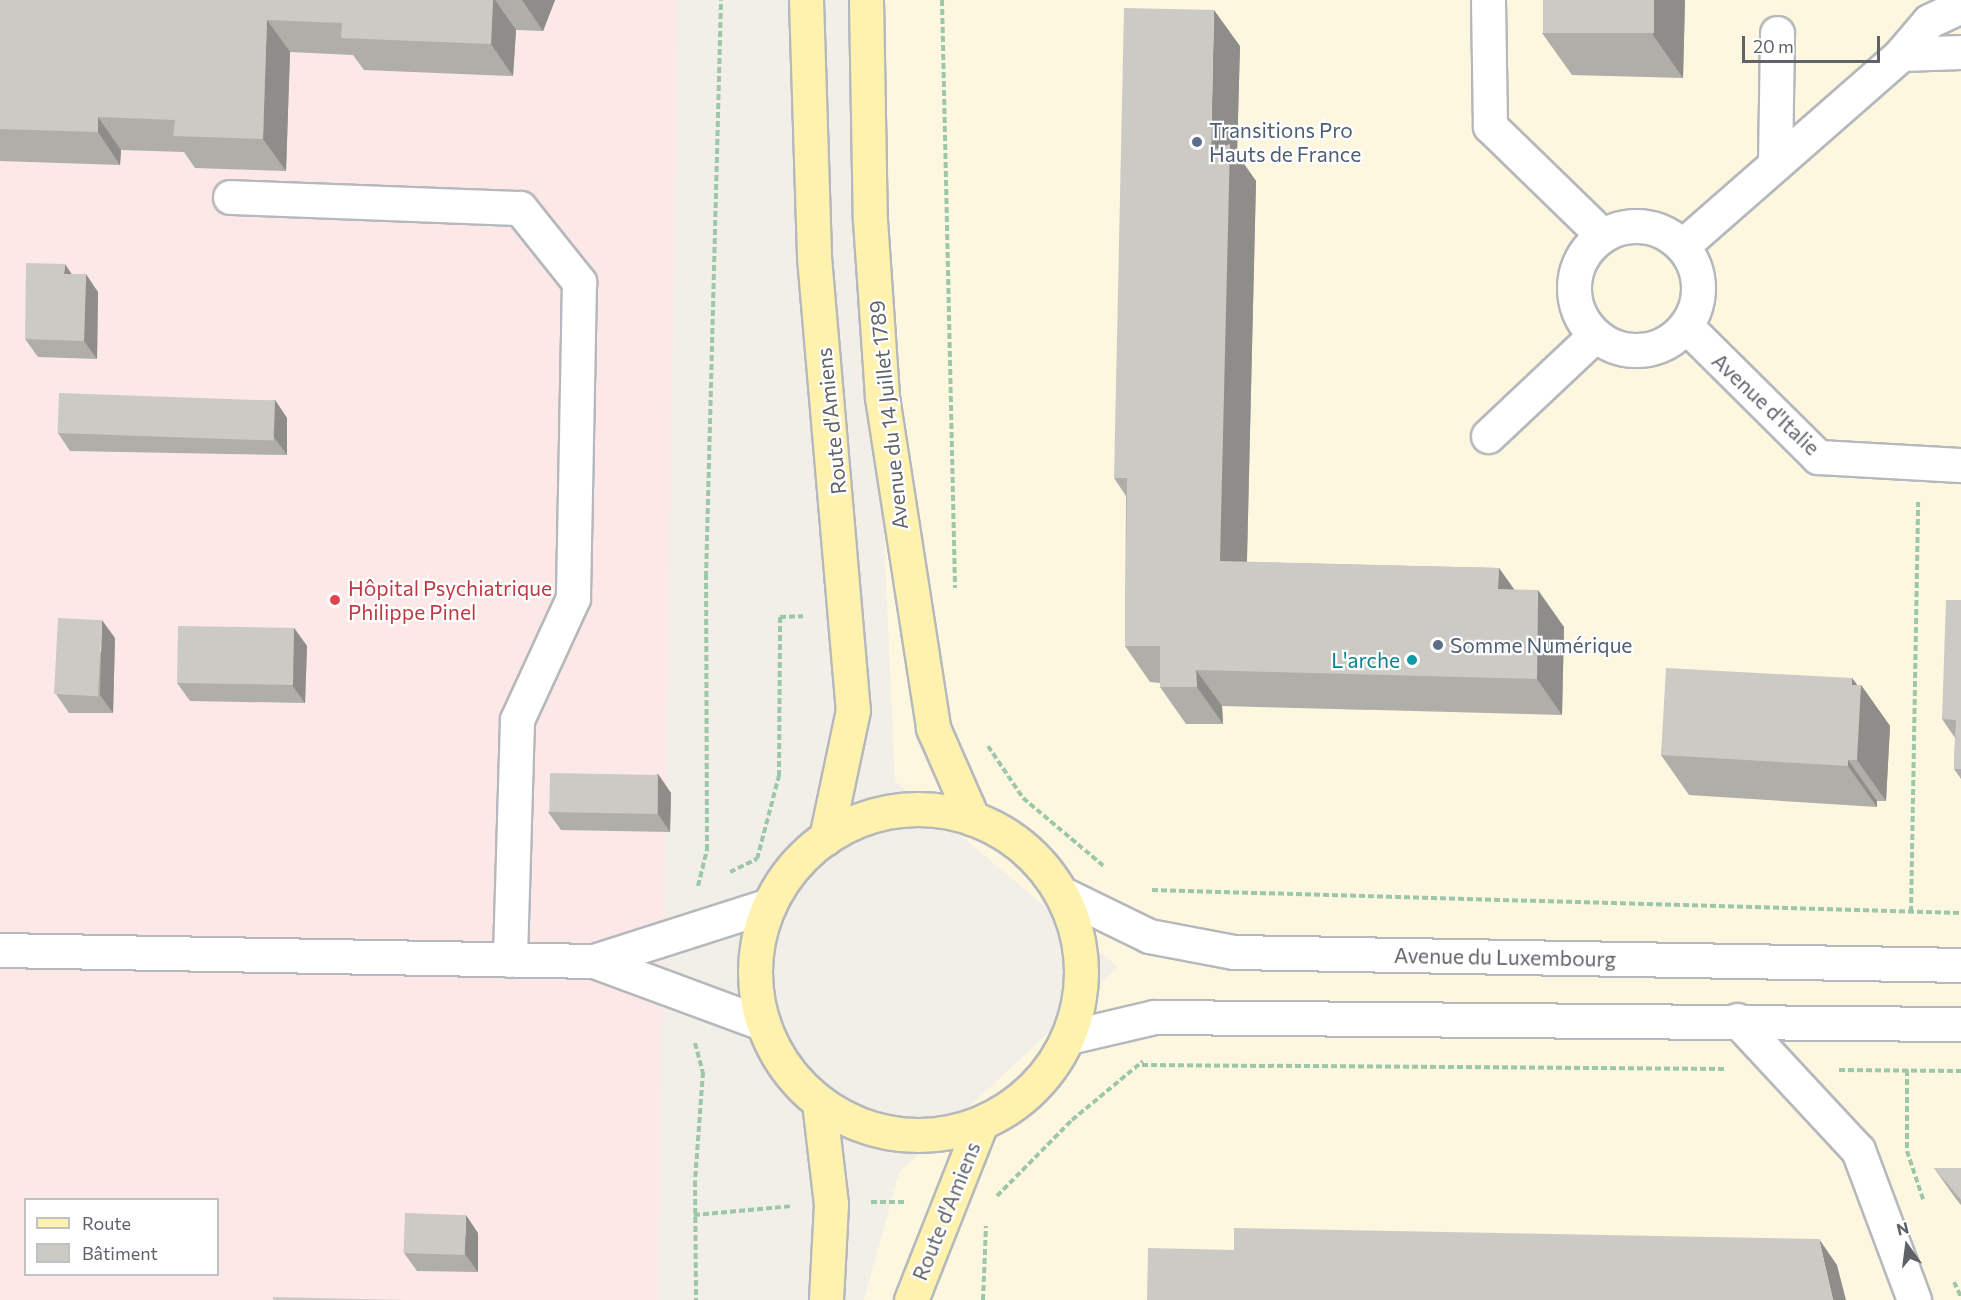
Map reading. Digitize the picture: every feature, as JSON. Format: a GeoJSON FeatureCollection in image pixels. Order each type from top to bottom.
{"type":"FeatureCollection","features":[{"type":"Feature","properties":{"kind":"main road","name":"Route d'Amiens"},"geometry":{"type":"LineString","coordinates":[[806,0],[814,256],[853,710],[826,838]]}},
{"type":"Feature","properties":{"kind":"main road","name":"Avenue du 14 Juillet 1789"},"geometry":{"type":"LineString","coordinates":[[866,0],[870,220],[882,397],[911,604],[933,728],[974,819]]}},
{"type":"Feature","properties":{"kind":"main road"},"geometry":{"type":"LineString","coordinates":[[936,810],[974,819],[1016,842],[1061,893],[1078,939],[1081,979],[1069,1037],[1048,1073],[1017,1102],[981,1123],[926,1136],[869,1129],[819,1102],[775,1053],[762,1023],[755,984],[757,944],[770,905],[793,868],[826,838],[860,820],[897,811],[936,810]]}},
{"type":"Feature","properties":{"kind":"main road"},"geometry":{"type":"LineString","coordinates":[[819,1102],[831,1204],[825,1300]]}},
{"type":"Feature","properties":{"kind":"main road","name":"Route d'Amiens"},"geometry":{"type":"LineString","coordinates":[[911,1300],[981,1123]]}},
{"type":"Feature","properties":{"kind":"street"},"geometry":{"type":"LineString","coordinates":[[1488,0],[1490,126],[1602,235]]}},
{"type":"Feature","properties":{"kind":"street"},"geometry":{"type":"LineString","coordinates":[[1682,246],[1900,54],[1929,21],[1961,6]]}},
{"type":"Feature","properties":{"kind":"street"},"geometry":{"type":"LineString","coordinates":[[1775,164],[1777,33]]}},
{"type":"Feature","properties":{"kind":"street"},"geometry":{"type":"LineString","coordinates":[[1900,54],[1961,52]]}},
{"type":"Feature","properties":{"kind":"street"},"geometry":{"type":"LineString","coordinates":[[230,197],[520,208],[579,282],[573,598],[518,720],[510,960]]}},
{"type":"Feature","properties":{"kind":"street"},"geometry":{"type":"LineString","coordinates":[[1636,225],[1669,235],[1682,246],[1697,279],[1688,328],[1666,343],[1629,350],[1595,335],[1576,308],[1573,291],[1580,259],[1602,235],[1636,225]]}},
{"type":"Feature","properties":{"kind":"street","name":"Avenue d'Italie"},"geometry":{"type":"LineString","coordinates":[[1688,328],[1818,457],[1961,465]]}},
{"type":"Feature","properties":{"kind":"street"},"geometry":{"type":"LineString","coordinates":[[1488,436],[1595,335]]}},
{"type":"Feature","properties":{"kind":"street","name":"Avenue du Luxembourg"},"geometry":{"type":"LineString","coordinates":[[1061,893],[1149,936],[1234,952],[1961,965]]}},
{"type":"Feature","properties":{"kind":"street"},"geometry":{"type":"LineString","coordinates":[[594,961],[770,905]]}},
{"type":"Feature","properties":{"kind":"street"},"geometry":{"type":"LineString","coordinates":[[0,950],[594,961],[762,1023]]}},
{"type":"Feature","properties":{"kind":"street"},"geometry":{"type":"LineString","coordinates":[[1069,1037],[1154,1017],[1737,1020],[1961,1024]]}},
{"type":"Feature","properties":{"kind":"street"},"geometry":{"type":"LineString","coordinates":[[1737,1020],[1857,1150],[1914,1298]]}},
{"type":"Feature","properties":{"kind":"path"},"geometry":{"type":"LineString","coordinates":[[687,930],[707,850],[706,578],[721,0]]}},
{"type":"Feature","properties":{"kind":"path"},"geometry":{"type":"LineString","coordinates":[[911,604],[956,599],[942,0]]}},
{"type":"Feature","properties":{"kind":"path"},"geometry":{"type":"LineString","coordinates":[[1911,912],[1919,462]]}},
{"type":"Feature","properties":{"kind":"path"},"geometry":{"type":"LineString","coordinates":[[718,878],[757,860],[779,776],[780,617],[846,613]]}},
{"type":"Feature","properties":{"kind":"path"},"geometry":{"type":"LineString","coordinates":[[986,742],[1023,798],[1115,875]]}},
{"type":"Feature","properties":{"kind":"path"},"geometry":{"type":"LineString","coordinates":[[698,887],[708,882]]}},
{"type":"Feature","properties":{"kind":"path"},"geometry":{"type":"LineString","coordinates":[[1145,890],[1961,913]]}},
{"type":"Feature","properties":{"kind":"path"},"geometry":{"type":"LineString","coordinates":[[682,992],[703,1072],[695,1181],[696,1300]]}},
{"type":"Feature","properties":{"kind":"path"},"geometry":{"type":"LineString","coordinates":[[995,1198],[1072,1120],[1142,1065],[1961,1071]]}},
{"type":"Feature","properties":{"kind":"path"},"geometry":{"type":"LineString","coordinates":[[1908,1070],[1907,1151],[1925,1205]]}},
{"type":"Feature","properties":{"kind":"path"},"geometry":{"type":"LineString","coordinates":[[983,1300],[987,1218]]}},
{"type":"Feature","properties":{"kind":"path"},"geometry":{"type":"LineString","coordinates":[[1952,1278],[1961,1297]]}},
{"type":"Feature","properties":{"kind":"shaded area","name":"Hôpital Psychiatrique Philippe Pinel"},"geometry":{"type":"Polygon","coordinates":[[[0,0],[678,0],[658,1300],[0,1300],[0,0]]]}},
{"type":"Feature","properties":{"kind":"shaded area"},"geometry":{"type":"Polygon","coordinates":[[[860,0],[1961,0],[1961,1300],[864,1300],[899,1173],[1118,967],[895,781],[860,0]]]}},
{"type":"Feature","properties":{"kind":"building"},"geometry":{"type":"Polygon","coordinates":[[[0,0],[493,0],[491,44],[341,38],[342,23],[267,20],[263,139],[173,136],[175,120],[98,117],[98,132],[0,129],[0,0]]]}},
{"type":"Feature","properties":{"kind":"building"},"geometry":{"type":"Polygon","coordinates":[[[1543,0],[1654,0],[1654,33],[1543,33],[1543,0]]]}},
{"type":"Feature","properties":{"kind":"building"},"geometry":{"type":"Polygon","coordinates":[[[1124,8],[1214,10],[1211,151],[1230,144],[1220,561],[1499,568],[1498,589],[1538,590],[1537,679],[1196,670],[1197,687],[1160,687],[1160,646],[1125,646],[1127,478],[1114,478],[1124,8]]]}},
{"type":"Feature","properties":{"kind":"building"},"geometry":{"type":"Polygon","coordinates":[[[26,263],[65,264],[64,274],[86,274],[84,341],[25,339],[26,263]]]}},
{"type":"Feature","properties":{"kind":"building"},"geometry":{"type":"Polygon","coordinates":[[[59,393],[275,401],[273,441],[58,433],[59,393]]]}},
{"type":"Feature","properties":{"kind":"building"},"geometry":{"type":"Polygon","coordinates":[[[1946,600],[1961,600],[1961,769],[1954,769],[1956,720],[1942,719],[1946,600]]]}},
{"type":"Feature","properties":{"kind":"building"},"geometry":{"type":"Polygon","coordinates":[[[58,618],[102,620],[98,696],[54,694],[58,618]]]}},
{"type":"Feature","properties":{"kind":"building"},"geometry":{"type":"Polygon","coordinates":[[[178,626],[294,628],[293,685],[177,683],[178,626]]]}},
{"type":"Feature","properties":{"kind":"building"},"geometry":{"type":"Polygon","coordinates":[[[1666,668],[1852,678],[1852,685],[1861,685],[1857,760],[1848,760],[1848,766],[1661,755],[1666,668]]]}},
{"type":"Feature","properties":{"kind":"building"},"geometry":{"type":"Polygon","coordinates":[[[550,773],[658,775],[657,814],[549,812],[550,773]]]}},
{"type":"Feature","properties":{"kind":"building"},"geometry":{"type":"Polygon","coordinates":[[[1934,1168],[1961,1168],[1961,1200],[1934,1168]]]}},
{"type":"Feature","properties":{"kind":"building"},"geometry":{"type":"Polygon","coordinates":[[[405,1213],[466,1215],[465,1255],[404,1253],[405,1213]]]}},
{"type":"Feature","properties":{"kind":"building"},"geometry":{"type":"Polygon","coordinates":[[[1234,1228],[1819,1239],[1833,1300],[1147,1300],[1148,1248],[1234,1250],[1234,1228]]]}},
{"type":"Feature","properties":{"kind":"building"},"geometry":{"type":"Polygon","coordinates":[[[273,1297],[405,1300],[273,1300],[273,1297]]]}},
{"type":"Feature","properties":{"kind":"place","name":"Transitions Pro Hauts de France"},"geometry":{"type":"Point","coordinates":[1197,142]}},
{"type":"Feature","properties":{"kind":"place","name":"Hôpital Psychiatrique Philippe Pinel"},"geometry":{"type":"Point","coordinates":[335,600]}},
{"type":"Feature","properties":{"kind":"place","name":"Somme Numérique"},"geometry":{"type":"Point","coordinates":[1438,645]}},
{"type":"Feature","properties":{"kind":"place","name":"L'arche"},"geometry":{"type":"Point","coordinates":[1412,660]}}]}
